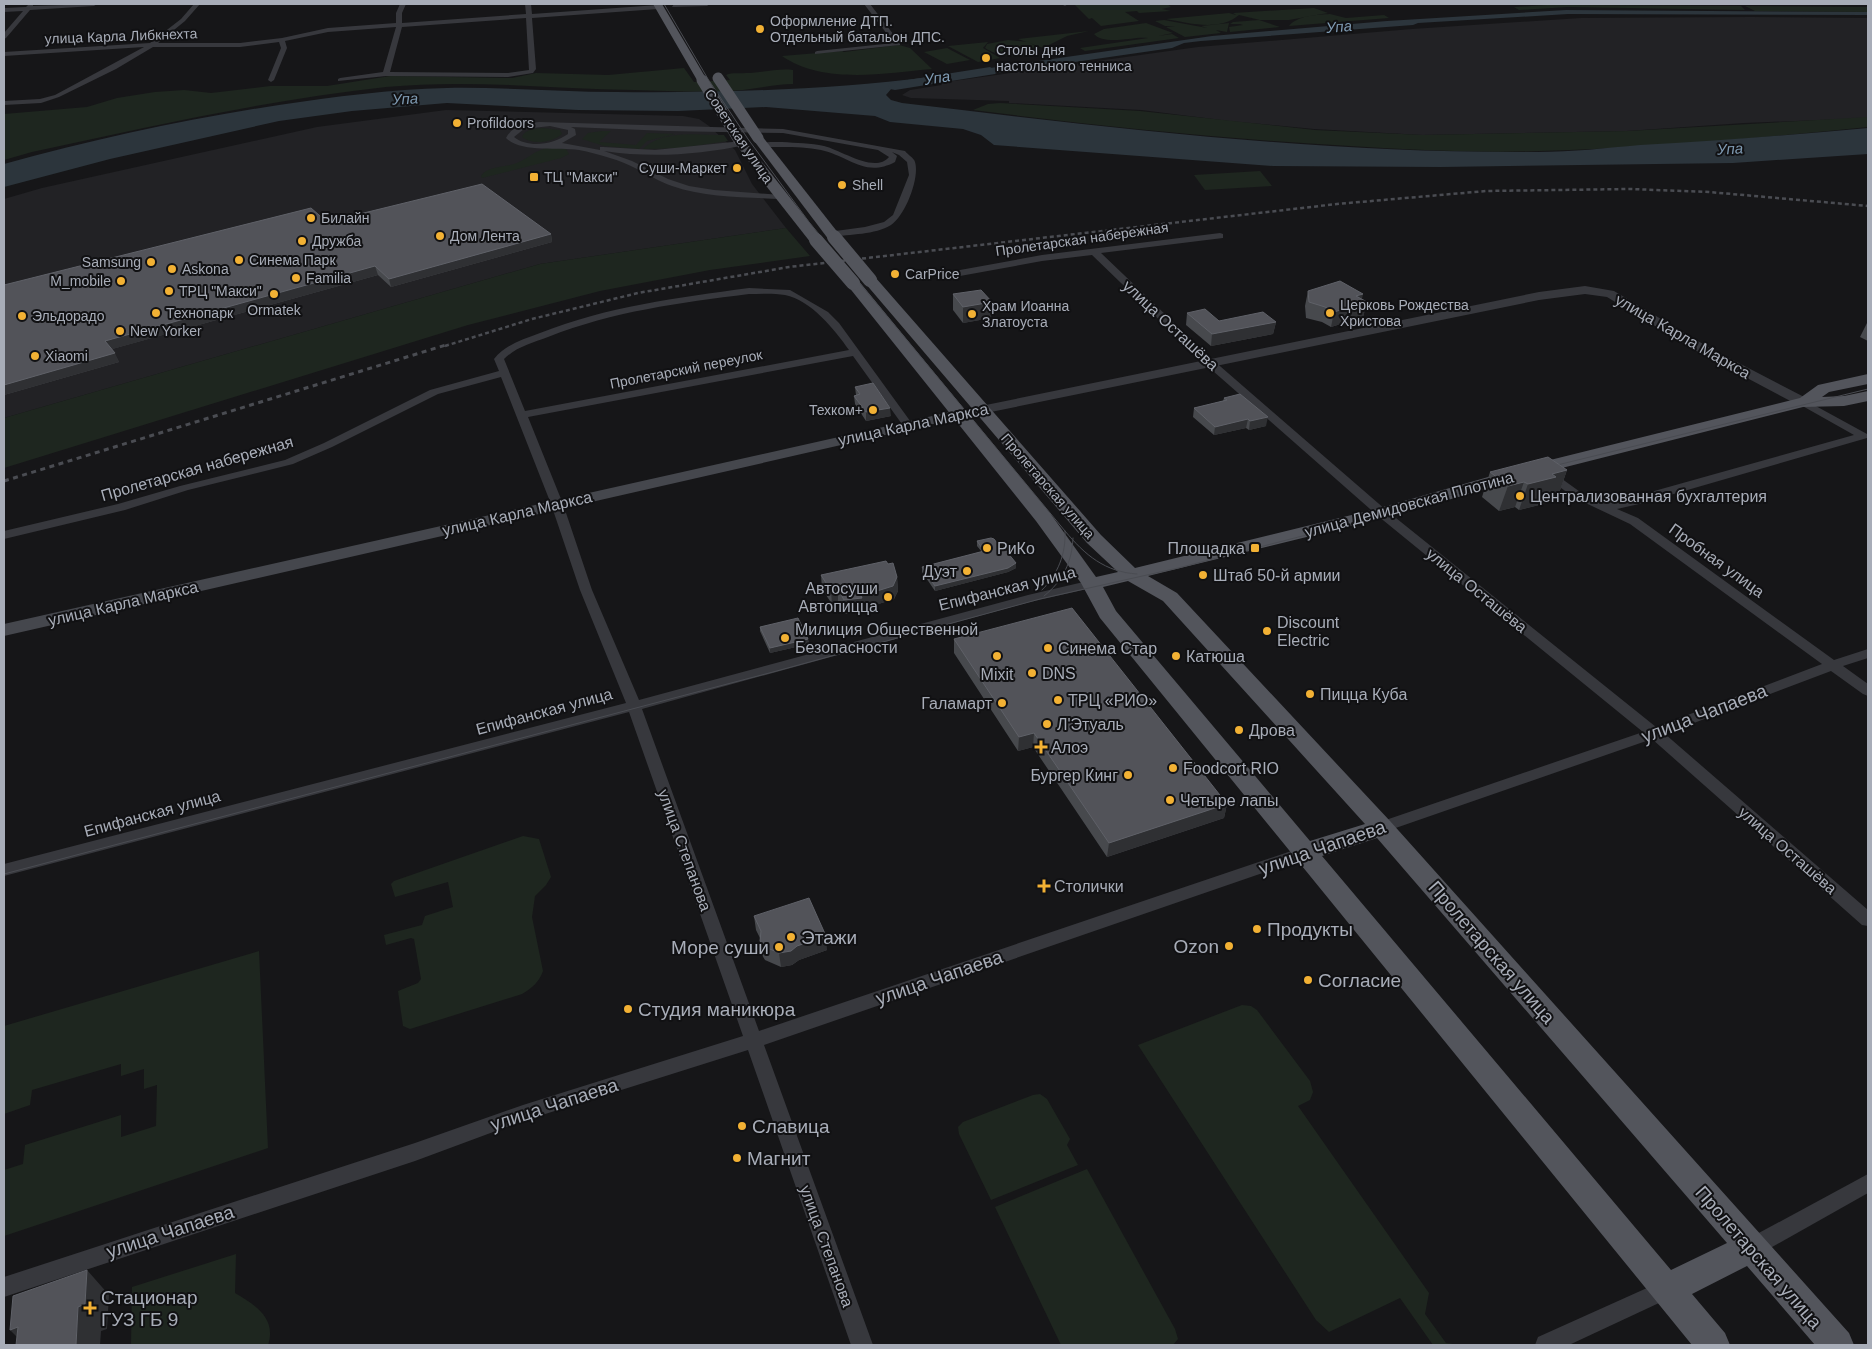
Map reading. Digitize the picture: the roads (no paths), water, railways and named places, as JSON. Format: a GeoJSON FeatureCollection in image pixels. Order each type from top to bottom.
{"type":"FeatureCollection","features":[{"type":"Feature","properties":{"kind":"main road"},"geometry":{"type":"LineString","coordinates":[[658,6],[675,8]]}},
{"type":"Feature","properties":{"kind":"main road","name":"Советская улица"},"geometry":{"type":"LineString","coordinates":[[658,6],[740,142],[816,240],[853,283]]}},
{"type":"Feature","properties":{"kind":"main road","name":"Советская улица"},"geometry":{"type":"LineString","coordinates":[[715,73],[760,141],[832,236],[870,280]]}},
{"type":"Feature","properties":{"kind":"main road","name":"Пролетарская улица"},"geometry":{"type":"LineString","coordinates":[[870,280],[1094,539],[1132,575],[1170,597],[1382,826],[1837,1345]]}},
{"type":"Feature","properties":{"kind":"main road","name":"Пролетарская улица"},"geometry":{"type":"LineString","coordinates":[[853,283],[1043,517],[1092,584],[1107,614],[1713,1345]]}},
{"type":"Feature","properties":{"kind":"main road","name":"улица Демидовская Плотина"},"geometry":{"type":"LineString","coordinates":[[1803,402],[1824,388],[1868,379]]}},
{"type":"Feature","properties":{"kind":"main road","name":"улица Демидовская Плотина"},"geometry":{"type":"LineString","coordinates":[[1132,575],[1382,513],[1540,468],[1803,402],[1844,401],[1868,396]]}},
{"type":"Feature","properties":{"kind":"main road","name":"улица Карла Маркса"},"geometry":{"type":"LineString","coordinates":[[4,630],[556,504],[981,410]]}},
{"type":"Feature","properties":{"kind":"main road"},"geometry":{"type":"LineString","coordinates":[[1092,584],[1132,575]]}},
{"type":"Feature","properties":{"kind":"main road","name":"улица Чапаева"},"geometry":{"type":"LineString","coordinates":[[1306,852],[1382,826]]}},
{"type":"Feature","properties":{"kind":"main road"},"geometry":{"type":"LineString","coordinates":[[1667,1289],[1750,1248]]}},
{"type":"Feature","properties":{"kind":"street"},"geometry":{"type":"LineString","coordinates":[[4,10],[30,6],[94,4]]}},
{"type":"Feature","properties":{"kind":"street"},"geometry":{"type":"LineString","coordinates":[[4,103],[49,99],[151,45],[176,28],[197,4]]}},
{"type":"Feature","properties":{"kind":"street"},"geometry":{"type":"LineString","coordinates":[[386,74],[399,25],[399,13],[403,4]]}},
{"type":"Feature","properties":{"kind":"street"},"geometry":{"type":"LineString","coordinates":[[340,80],[386,74],[508,75],[531,72],[533,69],[528,4]]}},
{"type":"Feature","properties":{"kind":"street"},"geometry":{"type":"LineString","coordinates":[[675,8],[707,4]]}},
{"type":"Feature","properties":{"kind":"street"},"geometry":{"type":"LineString","coordinates":[[817,53],[898,44],[868,4]]}},
{"type":"Feature","properties":{"kind":"street"},"geometry":{"type":"LineString","coordinates":[[4,37],[30,6]]}},
{"type":"Feature","properties":{"kind":"street","name":"улица Карла Либкнехта"},"geometry":{"type":"LineString","coordinates":[[4,54],[151,45],[240,45],[282,40],[328,30],[658,6]]}},
{"type":"Feature","properties":{"kind":"street"},"geometry":{"type":"LineString","coordinates":[[271,80],[284,48],[282,40]]}},
{"type":"Feature","properties":{"kind":"street"},"geometry":{"type":"LineString","coordinates":[[559,124],[571,129],[571,136],[574,141],[589,146],[638,152],[671,152],[740,142]]}},
{"type":"Feature","properties":{"kind":"street"},"geometry":{"type":"LineString","coordinates":[[781,196],[712,193],[692,190],[672,184],[638,167],[583,149],[566,145],[518,143],[510,138],[511,134],[531,125],[559,124],[667,130],[783,131],[902,153],[911,161],[913,175],[897,216],[887,224],[832,236]]}},
{"type":"Feature","properties":{"kind":"street"},"geometry":{"type":"LineString","coordinates":[[547,145],[585,130],[611,126]]}},
{"type":"Feature","properties":{"kind":"street"},"geometry":{"type":"LineString","coordinates":[[760,141],[825,149],[839,153],[855,162],[870,166],[880,165],[892,160],[892,156],[878,148]]}},
{"type":"Feature","properties":{"kind":"street","name":"Пролетарская набережная"},"geometry":{"type":"LineString","coordinates":[[949,274],[1094,251],[1220,236]]}},
{"type":"Feature","properties":{"kind":"street","name":"улица Осташёва"},"geometry":{"type":"LineString","coordinates":[[1094,251],[1209,362],[1382,513],[1654,733],[1868,920]]}},
{"type":"Feature","properties":{"kind":"street","name":"улица Карла Маркса"},"geometry":{"type":"LineString","coordinates":[[981,410],[1539,296],[1585,290],[1610,294],[1618,298],[1704,350],[1803,402]]}},
{"type":"Feature","properties":{"kind":"street","name":"улица Степанова"},"geometry":{"type":"LineString","coordinates":[[787,292],[749,292],[646,305],[574,323],[510,348],[499,359],[556,504],[586,590],[634,706],[862,1345]]}},
{"type":"Feature","properties":{"kind":"street"},"geometry":{"type":"LineString","coordinates":[[787,292],[802,298],[825,314],[836,325],[908,425]]}},
{"type":"Feature","properties":{"kind":"street","name":"Пролетарский переулок"},"geometry":{"type":"LineString","coordinates":[[522,415],[856,352]]}},
{"type":"Feature","properties":{"kind":"street","name":"Пролетарская набережная"},"geometry":{"type":"LineString","coordinates":[[4,535],[122,507],[184,488],[290,462],[434,392],[504,373]]}},
{"type":"Feature","properties":{"kind":"street"},"geometry":{"type":"LineString","coordinates":[[1595,503],[1615,506],[1636,502],[1863,436],[1803,402]]}},
{"type":"Feature","properties":{"kind":"street","name":"Пробная улица"},"geometry":{"type":"LineString","coordinates":[[1540,468],[1579,496],[1634,522],[1868,691]]}},
{"type":"Feature","properties":{"kind":"street","name":"Епифанская улица"},"geometry":{"type":"LineString","coordinates":[[4,870],[634,706],[1018,602],[1092,584]]}},
{"type":"Feature","properties":{"kind":"street","name":"улица Чапаева"},"geometry":{"type":"LineString","coordinates":[[1382,826],[1654,733],[1832,664],[1868,653]]}},
{"type":"Feature","properties":{"kind":"street","name":"улица Чапаева"},"geometry":{"type":"LineString","coordinates":[[4,1287],[415,1152],[523,1113],[753,1041],[1306,852]]}},
{"type":"Feature","properties":{"kind":"street"},"geometry":{"type":"LineString","coordinates":[[1750,1248],[1868,1183]]}},
{"type":"Feature","properties":{"kind":"street"},"geometry":{"type":"LineString","coordinates":[[1546,1345],[1667,1289]]}},
{"type":"Feature","properties":{"kind":"water","name":"Упа"},"geometry":{"type":"Polygon","coordinates":[[[1566,10],[1868,12],[1868,15],[1568,14],[1418,23],[1413,25],[1184,43],[1172,48],[956,79],[949,74],[1212,36],[1387,21],[1566,10]]]}},
{"type":"Feature","properties":{"kind":"water","name":"Упа"},"geometry":{"type":"Polygon","coordinates":[[[930,77],[935,81],[892,88],[886,95],[891,100],[902,103],[1140,130],[1219,138],[1378,149],[1538,152],[1589,150],[1868,128],[1868,154],[1733,163],[1441,167],[1273,166],[994,145],[981,135],[963,129],[890,122],[875,116],[766,107],[678,111],[578,110],[447,103],[352,111],[279,121],[110,159],[4,187],[4,164],[38,155],[141,130],[210,117],[279,105],[363,94],[447,88],[595,92],[734,91],[812,88],[930,77]]]}},
{"type":"Feature","properties":{"kind":"waterway","name":"Упа"},"geometry":{"type":"LineString","coordinates":[[895,86],[990,71]]}},
{"type":"Feature","properties":{"kind":"tram line"},"geometry":{"type":"LineString","coordinates":[[664,4],[708,79],[748,139],[809,222],[1065,531]]}},
{"type":"Feature","properties":{"kind":"tram line"},"geometry":{"type":"LineString","coordinates":[[1545,468],[1868,389]]}},
{"type":"Feature","properties":{"kind":"tram line"},"geometry":{"type":"LineString","coordinates":[[4,874],[773,672],[1040,599],[1178,568],[1384,515],[1497,482]]}},
{"type":"Feature","properties":{"kind":"tram line"},"geometry":{"type":"LineString","coordinates":[[1042,590],[1048,584],[1060,563],[1064,548],[1065,531]]}},
{"type":"Feature","properties":{"kind":"tram line"},"geometry":{"type":"LineString","coordinates":[[1065,531],[1073,540]]}},
{"type":"Feature","properties":{"kind":"tram line"},"geometry":{"type":"LineString","coordinates":[[1044,596],[1056,584],[1065,570],[1071,555],[1073,540]]}},
{"type":"Feature","properties":{"kind":"tram line"},"geometry":{"type":"LineString","coordinates":[[1073,540],[1088,555],[1105,566],[1126,573],[1137,574]]}},
{"type":"Feature","properties":{"kind":"railway"},"geometry":{"type":"LineString","coordinates":[[445,346],[532,319],[638,293],[789,267],[1337,204],[1486,191],[1630,189],[1709,192],[1868,206]]}},
{"type":"Feature","properties":{"kind":"railway"},"geometry":{"type":"LineString","coordinates":[[4,481],[449,344]]}},
{"type":"Feature","properties":{"kind":"place","name":"Оформление ДТП. Отдельный батальон ДПС."},"geometry":{"type":"Point","coordinates":[760,29]}},
{"type":"Feature","properties":{"kind":"place","name":"Cтолы дня настольного тенниса"},"geometry":{"type":"Point","coordinates":[986,58]}},
{"type":"Feature","properties":{"kind":"place","name":"Profildoors"},"geometry":{"type":"Point","coordinates":[457,123]}},
{"type":"Feature","properties":{"kind":"place","name":"Суши-Маркет"},"geometry":{"type":"Point","coordinates":[737,168]}},
{"type":"Feature","properties":{"kind":"place","name":"ТЦ \"Макси\""},"geometry":{"type":"Point","coordinates":[534,177]}},
{"type":"Feature","properties":{"kind":"place","name":"Shell"},"geometry":{"type":"Point","coordinates":[842,185]}},
{"type":"Feature","properties":{"kind":"place","name":"Билайн"},"geometry":{"type":"Point","coordinates":[311,218]}},
{"type":"Feature","properties":{"kind":"place","name":"Дом Лента"},"geometry":{"type":"Point","coordinates":[440,236]}},
{"type":"Feature","properties":{"kind":"place","name":"Дружба"},"geometry":{"type":"Point","coordinates":[302,241]}},
{"type":"Feature","properties":{"kind":"place","name":"Синема Парк"},"geometry":{"type":"Point","coordinates":[239,260]}},
{"type":"Feature","properties":{"kind":"place","name":"Samsung"},"geometry":{"type":"Point","coordinates":[151,262]}},
{"type":"Feature","properties":{"kind":"place","name":"Askona"},"geometry":{"type":"Point","coordinates":[172,269]}},
{"type":"Feature","properties":{"kind":"place","name":"CarPrice"},"geometry":{"type":"Point","coordinates":[895,274]}},
{"type":"Feature","properties":{"kind":"place","name":"Familia"},"geometry":{"type":"Point","coordinates":[296,278]}},
{"type":"Feature","properties":{"kind":"place","name":"M_mobile"},"geometry":{"type":"Point","coordinates":[121,281]}},
{"type":"Feature","properties":{"kind":"place","name":"ТРЦ \"Макси\""},"geometry":{"type":"Point","coordinates":[169,291]}},
{"type":"Feature","properties":{"kind":"place","name":"Ormatek"},"geometry":{"type":"Point","coordinates":[274,294]}},
{"type":"Feature","properties":{"kind":"place","name":"Технопарк"},"geometry":{"type":"Point","coordinates":[156,313]}},
{"type":"Feature","properties":{"kind":"place","name":"Церковь Рождества Христова"},"geometry":{"type":"Point","coordinates":[1330,313]}},
{"type":"Feature","properties":{"kind":"place","name":"Храм Иоанна Златоуста"},"geometry":{"type":"Point","coordinates":[972,314]}},
{"type":"Feature","properties":{"kind":"place","name":"Эльдорадо"},"geometry":{"type":"Point","coordinates":[22,316]}},
{"type":"Feature","properties":{"kind":"place","name":"New Yorker"},"geometry":{"type":"Point","coordinates":[120,331]}},
{"type":"Feature","properties":{"kind":"place","name":"Xiaomi"},"geometry":{"type":"Point","coordinates":[35,356]}},
{"type":"Feature","properties":{"kind":"place","name":"Техком+"},"geometry":{"type":"Point","coordinates":[873,410]}},
{"type":"Feature","properties":{"kind":"place","name":"Централизованная бухгалтерия"},"geometry":{"type":"Point","coordinates":[1520,496]}},
{"type":"Feature","properties":{"kind":"place","name":"РиКо"},"geometry":{"type":"Point","coordinates":[987,548]}},
{"type":"Feature","properties":{"kind":"place","name":"Площадка"},"geometry":{"type":"Point","coordinates":[1255,548]}},
{"type":"Feature","properties":{"kind":"place","name":"Дуэт"},"geometry":{"type":"Point","coordinates":[967,571]}},
{"type":"Feature","properties":{"kind":"place","name":"Штаб 50-й армии"},"geometry":{"type":"Point","coordinates":[1203,575]}},
{"type":"Feature","properties":{"kind":"place","name":"Автосуши Автопицца"},"geometry":{"type":"Point","coordinates":[888,597]}},
{"type":"Feature","properties":{"kind":"place","name":"Discount Electric"},"geometry":{"type":"Point","coordinates":[1267,631]}},
{"type":"Feature","properties":{"kind":"place","name":"Милиция Общественной Безопасности"},"geometry":{"type":"Point","coordinates":[785,638]}},
{"type":"Feature","properties":{"kind":"place","name":"Синема Стар"},"geometry":{"type":"Point","coordinates":[1048,648]}},
{"type":"Feature","properties":{"kind":"place","name":"Mixit"},"geometry":{"type":"Point","coordinates":[997,656]}},
{"type":"Feature","properties":{"kind":"place","name":"Катюша"},"geometry":{"type":"Point","coordinates":[1176,656]}},
{"type":"Feature","properties":{"kind":"place","name":"DNS"},"geometry":{"type":"Point","coordinates":[1032,673]}},
{"type":"Feature","properties":{"kind":"place","name":"Пицца Куба"},"geometry":{"type":"Point","coordinates":[1310,694]}},
{"type":"Feature","properties":{"kind":"place","name":"ТРЦ «РИО»"},"geometry":{"type":"Point","coordinates":[1058,700]}},
{"type":"Feature","properties":{"kind":"place","name":"Галамарт"},"geometry":{"type":"Point","coordinates":[1002,703]}},
{"type":"Feature","properties":{"kind":"place","name":"Л'Этуаль"},"geometry":{"type":"Point","coordinates":[1047,724]}},
{"type":"Feature","properties":{"kind":"place","name":"Дрова"},"geometry":{"type":"Point","coordinates":[1239,730]}},
{"type":"Feature","properties":{"kind":"place","name":"Алоэ"},"geometry":{"type":"Point","coordinates":[1041,747]}},
{"type":"Feature","properties":{"kind":"place","name":"Foodcort RIO"},"geometry":{"type":"Point","coordinates":[1173,768]}},
{"type":"Feature","properties":{"kind":"place","name":"Бургер Кинг"},"geometry":{"type":"Point","coordinates":[1128,775]}},
{"type":"Feature","properties":{"kind":"place","name":"Четыре лапы"},"geometry":{"type":"Point","coordinates":[1170,800]}},
{"type":"Feature","properties":{"kind":"place","name":"Столички"},"geometry":{"type":"Point","coordinates":[1044,886]}},
{"type":"Feature","properties":{"kind":"place","name":"Продукты"},"geometry":{"type":"Point","coordinates":[1257,929]}},
{"type":"Feature","properties":{"kind":"place","name":"Этажи"},"geometry":{"type":"Point","coordinates":[791,937]}},
{"type":"Feature","properties":{"kind":"place","name":"Ozon"},"geometry":{"type":"Point","coordinates":[1229,946]}},
{"type":"Feature","properties":{"kind":"place","name":"Море суши"},"geometry":{"type":"Point","coordinates":[779,947]}},
{"type":"Feature","properties":{"kind":"place","name":"Согласие"},"geometry":{"type":"Point","coordinates":[1308,980]}},
{"type":"Feature","properties":{"kind":"place","name":"Студия маникюра"},"geometry":{"type":"Point","coordinates":[628,1009]}},
{"type":"Feature","properties":{"kind":"place","name":"Славица"},"geometry":{"type":"Point","coordinates":[742,1126]}},
{"type":"Feature","properties":{"kind":"place","name":"Магнит"},"geometry":{"type":"Point","coordinates":[737,1158]}},
{"type":"Feature","properties":{"kind":"place","name":"Стационар ГУЗ ГБ 9"},"geometry":{"type":"Point","coordinates":[90,1308]}}]}
